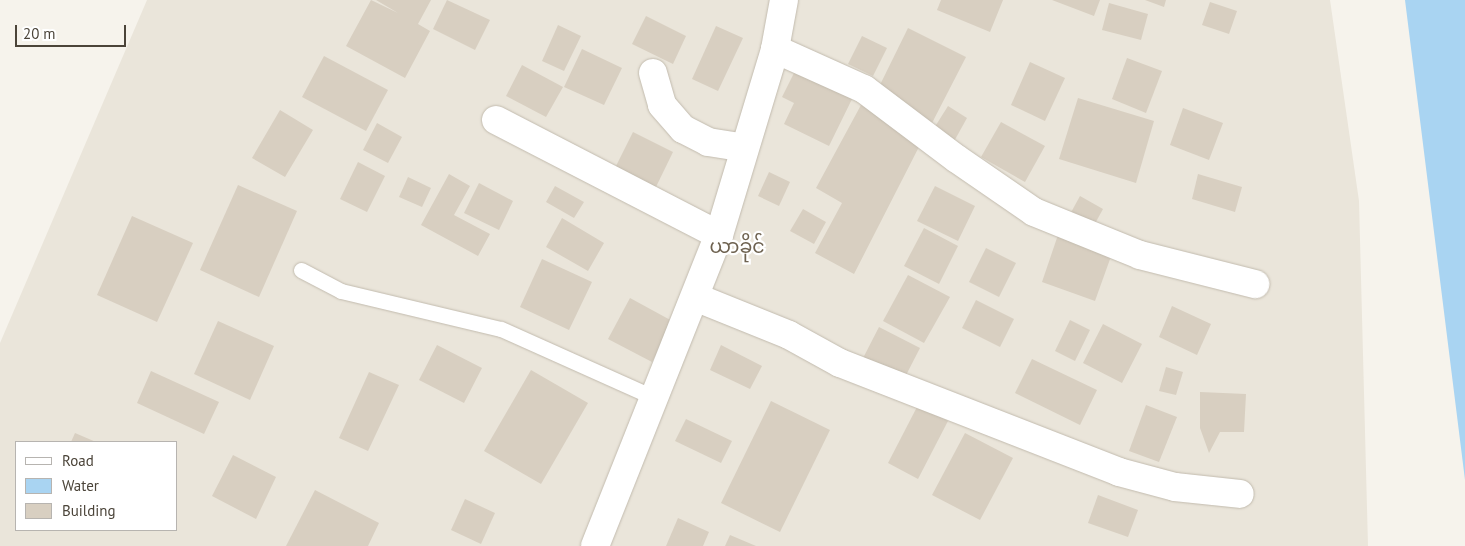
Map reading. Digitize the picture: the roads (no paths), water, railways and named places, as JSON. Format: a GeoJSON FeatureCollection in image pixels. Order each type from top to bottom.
{"type":"FeatureCollection","features":[{"type":"Feature","properties":{"kind":"street"},"geometry":{"type":"LineString","coordinates":[[595,546],[719,235],[775,49],[784,0]]}},
{"type":"Feature","properties":{"kind":"street"},"geometry":{"type":"LineString","coordinates":[[775,49],[864,88],[957,160],[1034,212],[1140,254],[1255,284]]}},
{"type":"Feature","properties":{"kind":"street"},"geometry":{"type":"LineString","coordinates":[[653,73],[662,105],[683,129],[708,142],[745,148]]}},
{"type":"Feature","properties":{"kind":"street"},"geometry":{"type":"LineString","coordinates":[[496,120],[719,235]]}},
{"type":"Feature","properties":{"kind":"street"},"geometry":{"type":"LineString","coordinates":[[695,297],[789,336],[840,363],[1119,472],[1175,487],[1240,494]]}},
{"type":"Feature","properties":{"kind":"lane"},"geometry":{"type":"LineString","coordinates":[[301,270],[341,291],[501,329],[655,398]]}},
{"type":"Feature","properties":{"kind":"water"},"geometry":{"type":"Polygon","coordinates":[[[1405,0],[1465,0],[1465,480],[1405,0]]]}},
{"type":"Feature","properties":{"kind":"district","name":"ယာခိုင်"},"geometry":{"type":"Point","coordinates":[737,247]}}]}
